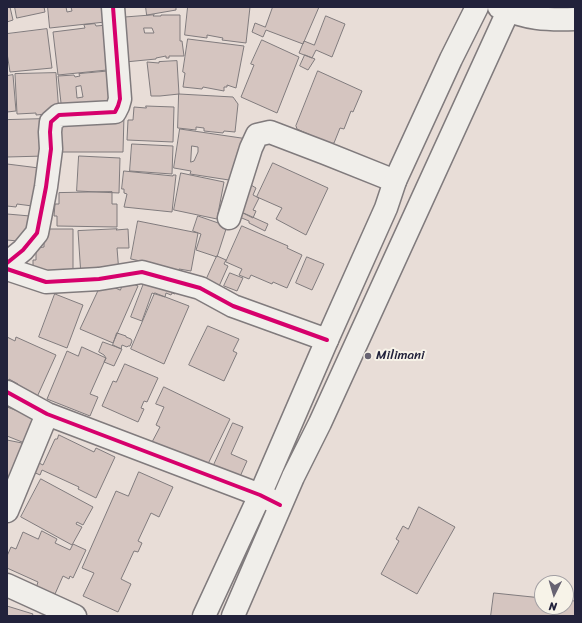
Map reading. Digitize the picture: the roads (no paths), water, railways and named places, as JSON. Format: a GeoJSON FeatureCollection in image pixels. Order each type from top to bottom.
{"type":"FeatureCollection","features":[{"type":"Feature","properties":{"kind":"street"},"geometry":{"type":"LineString","coordinates":[[7,263],[23,250],[37,233],[46,187],[51,149],[51,122],[59,115],[115,112],[118,106],[120,98],[113,7]]}},
{"type":"Feature","properties":{"kind":"street"},"geometry":{"type":"LineString","coordinates":[[204,616],[260,495],[386,208],[395,181],[451,59],[477,7]]}},
{"type":"Feature","properties":{"kind":"street"},"geometry":{"type":"LineString","coordinates":[[233,616],[292,477],[320,423],[480,74],[506,8],[524,16],[546,20],[575,19]]}},
{"type":"Feature","properties":{"kind":"street"},"geometry":{"type":"LineString","coordinates":[[451,59],[480,74]]}},
{"type":"Feature","properties":{"kind":"street"},"geometry":{"type":"LineString","coordinates":[[229,218],[251,148],[257,135],[270,132],[395,181]]}},
{"type":"Feature","properties":{"kind":"street"},"geometry":{"type":"LineString","coordinates":[[386,208],[412,222]]}},
{"type":"Feature","properties":{"kind":"street"},"geometry":{"type":"LineString","coordinates":[[7,269],[46,282],[99,279],[142,272],[200,288],[233,306],[327,340]]}},
{"type":"Feature","properties":{"kind":"street"},"geometry":{"type":"LineString","coordinates":[[7,392],[48,414],[280,504]]}},
{"type":"Feature","properties":{"kind":"street"},"geometry":{"type":"LineString","coordinates":[[7,511],[48,414]]}},
{"type":"Feature","properties":{"kind":"street"},"geometry":{"type":"LineString","coordinates":[[7,585],[75,616]]}},
{"type":"Feature","properties":{"kind":"place","name":"Milimani"},"geometry":{"type":"Point","coordinates":[368,356]}}]}
